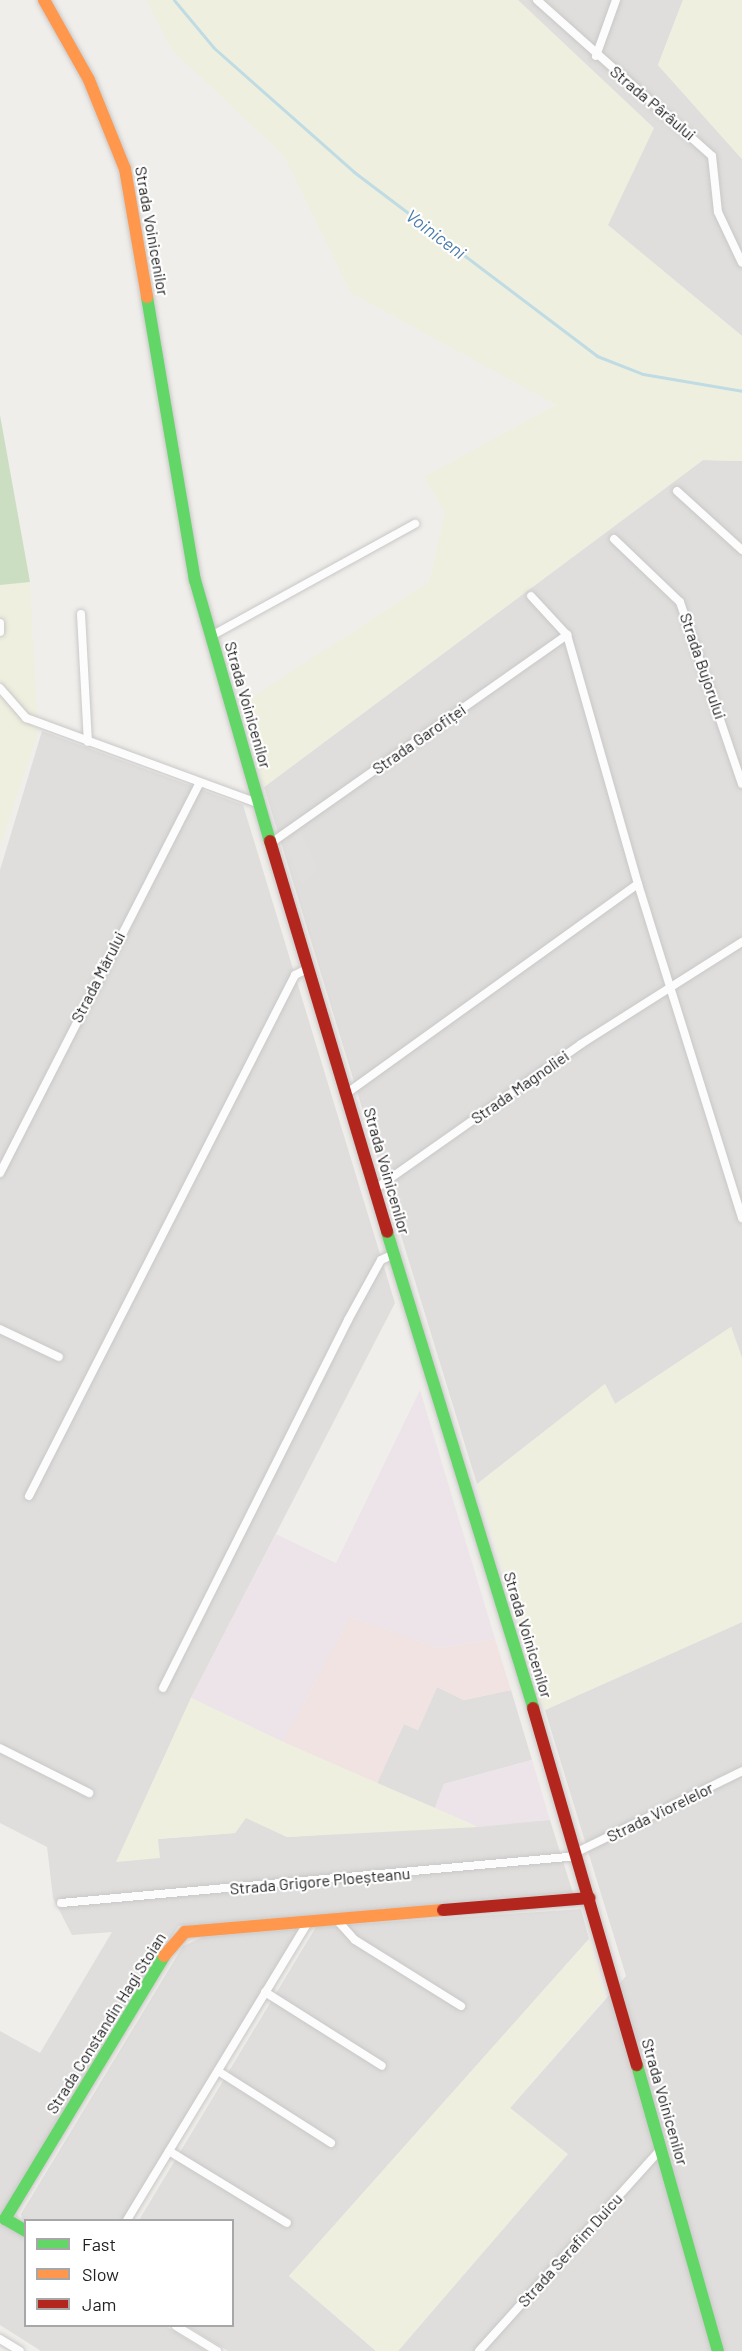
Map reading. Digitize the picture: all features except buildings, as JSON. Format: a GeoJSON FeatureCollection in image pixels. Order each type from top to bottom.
{"type":"FeatureCollection","features":[{"type":"Feature","properties":{"kind":"main road","name":"Strada Voinicenilor"},"geometry":{"type":"LineString","coordinates":[[44,0],[110,124],[125,169],[185,528],[211,636],[307,969],[347,1093],[578,1854],[718,2351]]}},
{"type":"Feature","properties":{"kind":"main road","name":"Strada Constandin Hagi Stoian"},"geometry":{"type":"LineString","coordinates":[[24,2230],[3,2217],[171,1944],[193,1930],[590,1898]]}},
{"type":"Feature","properties":{"kind":"street","name":"Strada Pârâului"},"geometry":{"type":"LineString","coordinates":[[537,0],[596,56],[712,156],[718,212],[742,263]]}},
{"type":"Feature","properties":{"kind":"street"},"geometry":{"type":"LineString","coordinates":[[596,56],[616,0]]}},
{"type":"Feature","properties":{"kind":"street"},"geometry":{"type":"LineString","coordinates":[[677,491],[742,550]]}},
{"type":"Feature","properties":{"kind":"street"},"geometry":{"type":"LineString","coordinates":[[211,636],[415,524]]}},
{"type":"Feature","properties":{"kind":"street","name":"Strada Bujorului"},"geometry":{"type":"LineString","coordinates":[[614,539],[680,602],[742,784]]}},
{"type":"Feature","properties":{"kind":"street"},"geometry":{"type":"LineString","coordinates":[[531,596],[567,635],[667,987],[742,1218]]}},
{"type":"Feature","properties":{"kind":"street"},"geometry":{"type":"LineString","coordinates":[[81,614],[88,742]]}},
{"type":"Feature","properties":{"kind":"street"},"geometry":{"type":"LineString","coordinates":[[0,623],[0,632]]}},
{"type":"Feature","properties":{"kind":"street","name":"Strada Garofiței"},"geometry":{"type":"LineString","coordinates":[[271,843],[567,635]]}},
{"type":"Feature","properties":{"kind":"street"},"geometry":{"type":"LineString","coordinates":[[0,688],[17,710],[37,723],[260,804]]}},
{"type":"Feature","properties":{"kind":"street","name":"Strada Mărului"},"geometry":{"type":"LineString","coordinates":[[0,1173],[200,783]]}},
{"type":"Feature","properties":{"kind":"street"},"geometry":{"type":"LineString","coordinates":[[347,1093],[638,884]]}},
{"type":"Feature","properties":{"kind":"street","name":"Strada Magnoliei"},"geometry":{"type":"LineString","coordinates":[[375,1189],[667,987],[742,942]]}},
{"type":"Feature","properties":{"kind":"street"},"geometry":{"type":"LineString","coordinates":[[29,1496],[296,975],[307,969]]}},
{"type":"Feature","properties":{"kind":"street"},"geometry":{"type":"LineString","coordinates":[[164,1688],[348,1320],[381,1260],[394,1254]]}},
{"type":"Feature","properties":{"kind":"street"},"geometry":{"type":"LineString","coordinates":[[0,1329],[59,1357]]}},
{"type":"Feature","properties":{"kind":"street"},"geometry":{"type":"LineString","coordinates":[[0,1748],[88,1793]]}},
{"type":"Feature","properties":{"kind":"street","name":"Strada Viorelelor"},"geometry":{"type":"LineString","coordinates":[[578,1854],[742,1771]]}},
{"type":"Feature","properties":{"kind":"street","name":"Strada Grigore Ploeșteanu"},"geometry":{"type":"LineString","coordinates":[[61,1903],[578,1854]]}},
{"type":"Feature","properties":{"kind":"street"},"geometry":{"type":"LineString","coordinates":[[336,1919],[355,1940],[461,2006]]}},
{"type":"Feature","properties":{"kind":"street"},"geometry":{"type":"LineString","coordinates":[[128,2219],[309,1921]]}},
{"type":"Feature","properties":{"kind":"street"},"geometry":{"type":"LineString","coordinates":[[265,1992],[382,2066]]}},
{"type":"Feature","properties":{"kind":"street"},"geometry":{"type":"LineString","coordinates":[[218,2071],[331,2143]]}},
{"type":"Feature","properties":{"kind":"street","name":"Strada Serafim Duicu"},"geometry":{"type":"LineString","coordinates":[[479,2351],[661,2149]]}},
{"type":"Feature","properties":{"kind":"street"},"geometry":{"type":"LineString","coordinates":[[169,2151],[287,2223]]}},
{"type":"Feature","properties":{"kind":"street"},"geometry":{"type":"LineString","coordinates":[[179,2327],[217,2351]]}},
{"type":"Feature","properties":{"kind":"street"},"geometry":{"type":"LineString","coordinates":[[0,2339],[20,2351]]}},
{"type":"Feature","properties":{"kind":"shaded area"},"geometry":{"type":"Polygon","coordinates":[[[518,0],[683,0],[658,65],[742,159],[742,336],[607,225],[518,0]]]}},
{"type":"Feature","properties":{"kind":"shaded area"},"geometry":{"type":"Polygon","coordinates":[[[703,460],[742,461],[742,1358],[731,1327],[615,1404],[605,1384],[477,1484],[264,787],[703,460]]]}},
{"type":"Feature","properties":{"kind":"shaded area"},"geometry":{"type":"Polygon","coordinates":[[[42,731],[243,805],[395,1303],[191,1698],[117,1861],[157,1839],[235,1833],[246,1817],[287,1837],[550,1820],[573,1893],[178,1926],[1,2221],[24,2236],[24,2327],[168,2327],[206,2351],[41,2351],[0,2325],[0,2031],[40,2053],[112,1932],[72,1935],[53,1898],[47,1847],[0,1823],[0,870],[42,731]]]}},
{"type":"Feature","properties":{"kind":"shaded area"},"geometry":{"type":"Polygon","coordinates":[[[300,830],[318,870],[301,884],[287,844],[300,830]]]}},
{"type":"Feature","properties":{"kind":"shaded area"},"geometry":{"type":"Polygon","coordinates":[[[420,1390],[495,1639],[438,1648],[350,1617],[283,1742],[191,1698],[276,1534],[336,1563],[420,1390]]]}},
{"type":"Feature","properties":{"kind":"shaded area"},"geometry":{"type":"Polygon","coordinates":[[[350,1617],[438,1648],[495,1639],[511,1690],[464,1700],[437,1687],[418,1730],[404,1724],[377,1783],[283,1742],[350,1617]]]}},
{"type":"Feature","properties":{"kind":"shaded area"},"geometry":{"type":"Polygon","coordinates":[[[742,1622],[742,2351],[398,2351],[567,2154],[510,2108],[626,1976],[545,1710],[742,1622]]]}},
{"type":"Feature","properties":{"kind":"shaded area"},"geometry":{"type":"Polygon","coordinates":[[[437,1687],[464,1700],[511,1690],[532,1760],[444,1784],[435,1808],[377,1783],[404,1724],[418,1730],[437,1687]]]}},
{"type":"Feature","properties":{"kind":"shaded area"},"geometry":{"type":"Polygon","coordinates":[[[532,1760],[550,1820],[478,1827],[435,1808],[444,1784],[532,1760]]]}},
{"type":"Feature","properties":{"kind":"shaded area"},"geometry":{"type":"Polygon","coordinates":[[[581,1909],[589,1939],[289,2276],[376,2351],[228,2351],[189,2327],[234,2327],[234,2219],[140,2219],[316,1927],[581,1909]]]}},
{"type":"Feature","properties":{"kind":"shaded area"},"geometry":{"type":"Polygon","coordinates":[[[299,1929],[127,2219],[24,2219],[23,2222],[21,2214],[183,1946],[203,1937],[299,1929]]]}},
{"type":"Feature","properties":{"kind":"green space"},"geometry":{"type":"Polygon","coordinates":[[[146,0],[518,0],[654,128],[608,225],[742,336],[742,461],[703,460],[264,787],[242,704],[429,582],[445,513],[424,477],[556,405],[351,293],[284,156],[172,50],[146,0]]]}},
{"type":"Feature","properties":{"kind":"green space"},"geometry":{"type":"Polygon","coordinates":[[[683,0],[742,0],[742,159],[658,65],[683,0]]]}},
{"type":"Feature","properties":{"kind":"green space"},"geometry":{"type":"Polygon","coordinates":[[[0,415],[30,582],[0,585],[0,415]]]}},
{"type":"Feature","properties":{"kind":"green space"},"geometry":{"type":"Polygon","coordinates":[[[30,582],[38,732],[0,847],[0,585],[30,582]]]}},
{"type":"Feature","properties":{"kind":"green space"},"geometry":{"type":"Polygon","coordinates":[[[731,1327],[742,1358],[742,1622],[545,1710],[477,1484],[605,1384],[615,1404],[731,1327]]]}},
{"type":"Feature","properties":{"kind":"green space"},"geometry":{"type":"Polygon","coordinates":[[[191,1698],[283,1742],[478,1827],[287,1837],[246,1818],[235,1833],[158,1839],[160,1858],[116,1862],[191,1698]]]}},
{"type":"Feature","properties":{"kind":"green space"},"geometry":{"type":"Polygon","coordinates":[[[589,1939],[605,1998],[510,2108],[568,2154],[398,2351],[376,2351],[289,2276],[589,1939]]]}},
{"type":"Feature","properties":{"kind":"waterway","name":"Voiniceni"},"geometry":{"type":"LineString","coordinates":[[174,0],[214,48],[354,172],[597,356],[643,374],[742,391]]}},
{"type":"Feature","properties":{"kind":"traffic: fast"},"geometry":{"type":"LineString","coordinates":[[147,297],[195,580],[270,841]]}},
{"type":"Feature","properties":{"kind":"traffic: fast"},"geometry":{"type":"LineString","coordinates":[[387,1232],[533,1708]]}},
{"type":"Feature","properties":{"kind":"traffic: fast"},"geometry":{"type":"LineString","coordinates":[[24,2230],[5,2219],[164,1956]]}},
{"type":"Feature","properties":{"kind":"traffic: fast"},"geometry":{"type":"LineString","coordinates":[[637,2065],[718,2351]]}},
{"type":"Feature","properties":{"kind":"traffic: slow"},"geometry":{"type":"LineString","coordinates":[[44,0],[89,80],[125,169],[147,297]]}},
{"type":"Feature","properties":{"kind":"traffic: slow"},"geometry":{"type":"LineString","coordinates":[[164,1956],[185,1932],[443,1910]]}},
{"type":"Feature","properties":{"kind":"traffic: jam"},"geometry":{"type":"LineString","coordinates":[[270,841],[387,1232]]}},
{"type":"Feature","properties":{"kind":"traffic: jam"},"geometry":{"type":"LineString","coordinates":[[533,1708],[637,2065]]}},
{"type":"Feature","properties":{"kind":"traffic: jam"},"geometry":{"type":"LineString","coordinates":[[443,1910],[590,1898]]}}]}
